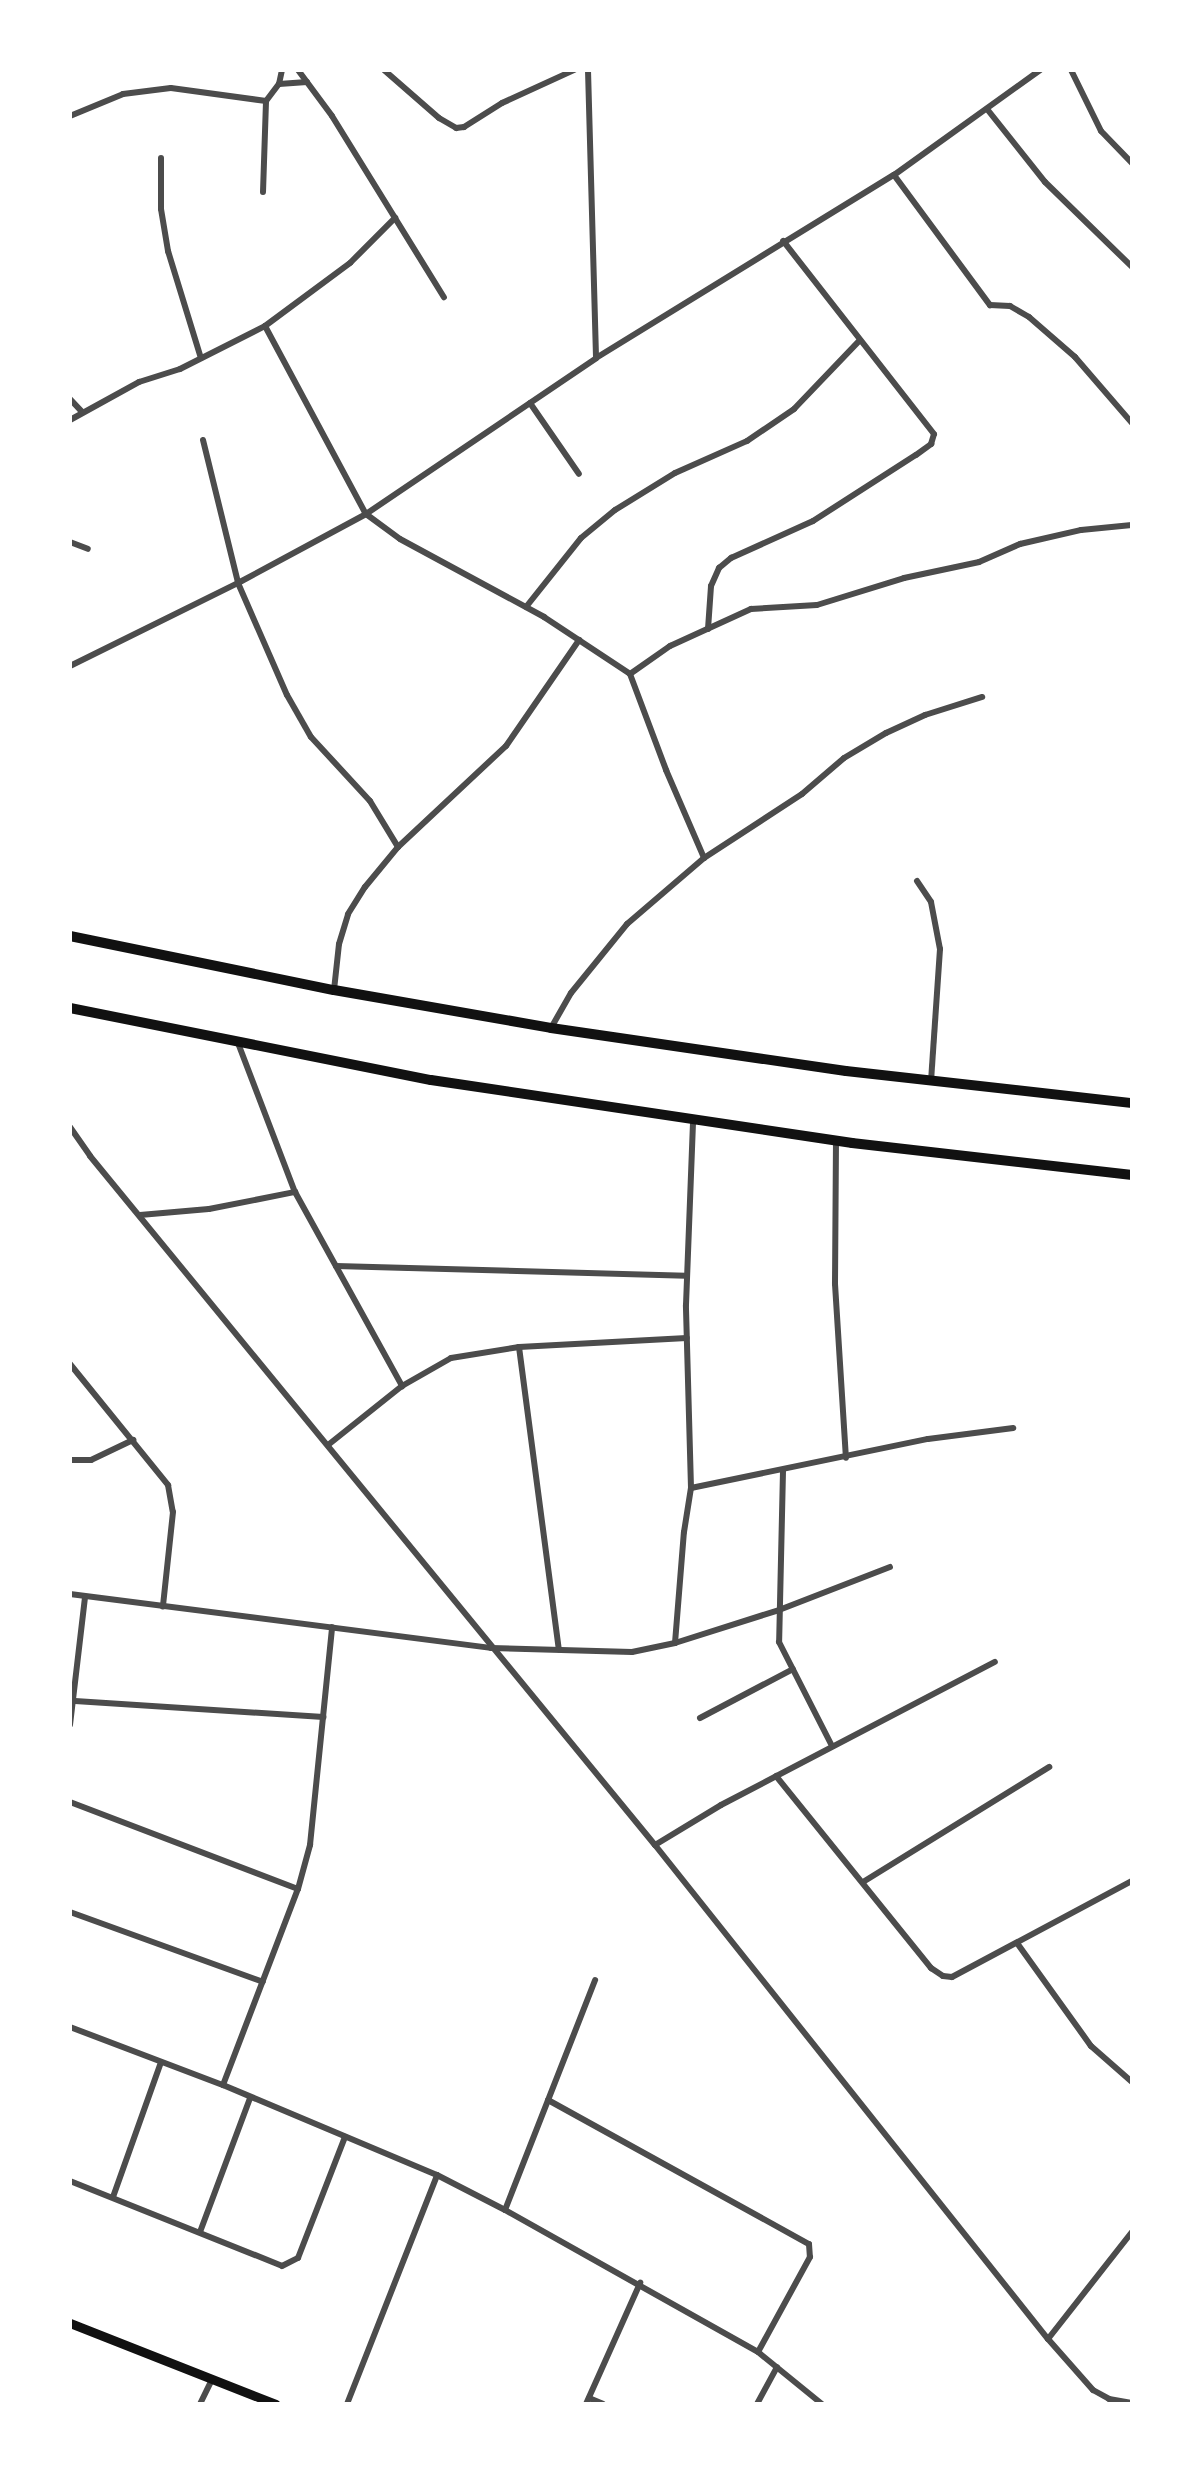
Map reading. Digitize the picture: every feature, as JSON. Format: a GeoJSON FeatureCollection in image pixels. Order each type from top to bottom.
{"type":"FeatureCollection","features":[{"type":"Feature","properties":{"kind":"highway"},"geometry":{"type":"LineString","coordinates":[[70,936],[334,990],[551,1028],[931,1080],[1132,1103]]}},
{"type":"Feature","properties":{"kind":"highway"},"geometry":{"type":"LineString","coordinates":[[70,1008],[431,1080],[693,1121],[1132,1175]]}},
{"type":"Feature","properties":{"kind":"main road"},"geometry":{"type":"LineString","coordinates":[[70,2323],[276,2404]]}},
{"type":"Feature","properties":{"kind":"street"},"geometry":{"type":"LineString","coordinates":[[263,192],[266,101],[279,84],[282,70]]}},
{"type":"Feature","properties":{"kind":"street"},"geometry":{"type":"LineString","coordinates":[[298,70],[444,297]]}},
{"type":"Feature","properties":{"kind":"street"},"geometry":{"type":"LineString","coordinates":[[384,70],[439,118],[456,128],[464,127],[502,103],[574,70]]}},
{"type":"Feature","properties":{"kind":"street"},"geometry":{"type":"LineString","coordinates":[[588,70],[596,358]]}},
{"type":"Feature","properties":{"kind":"street"},"geometry":{"type":"LineString","coordinates":[[70,666],[238,583],[366,514],[596,358],[894,175],[1040,70]]}},
{"type":"Feature","properties":{"kind":"street"},"geometry":{"type":"LineString","coordinates":[[1071,70],[1101,131],[1132,163]]}},
{"type":"Feature","properties":{"kind":"street"},"geometry":{"type":"LineString","coordinates":[[279,84],[307,82]]}},
{"type":"Feature","properties":{"kind":"street"},"geometry":{"type":"LineString","coordinates":[[70,116],[123,94],[171,88],[266,101]]}},
{"type":"Feature","properties":{"kind":"street"},"geometry":{"type":"LineString","coordinates":[[987,109],[1045,182],[1132,267]]}},
{"type":"Feature","properties":{"kind":"street"},"geometry":{"type":"LineString","coordinates":[[161,158],[161,209],[168,251],[201,358]]}},
{"type":"Feature","properties":{"kind":"street"},"geometry":{"type":"LineString","coordinates":[[894,175],[990,305],[1010,306],[1029,317],[1075,357],[1132,423]]}},
{"type":"Feature","properties":{"kind":"street"},"geometry":{"type":"LineString","coordinates":[[70,420],[139,382],[201,358],[265,326],[350,263],[395,218]]}},
{"type":"Feature","properties":{"kind":"street"},"geometry":{"type":"LineString","coordinates":[[708,629],[711,586],[719,568],[731,558],[813,521],[931,444],[934,434],[783,241]]}},
{"type":"Feature","properties":{"kind":"street"},"geometry":{"type":"LineString","coordinates":[[265,326],[366,514],[400,539],[526,607],[630,674],[666,770],[704,858]]}},
{"type":"Feature","properties":{"kind":"street"},"geometry":{"type":"LineString","coordinates":[[526,607],[581,538],[615,510],[675,473],[747,441],[794,409],[860,340]]}},
{"type":"Feature","properties":{"kind":"street"},"geometry":{"type":"LineString","coordinates":[[70,399],[82,412]]}},
{"type":"Feature","properties":{"kind":"street"},"geometry":{"type":"LineString","coordinates":[[530,403],[579,474]]}},
{"type":"Feature","properties":{"kind":"street"},"geometry":{"type":"LineString","coordinates":[[203,440],[238,583],[287,695],[311,737],[370,801],[398,847]]}},
{"type":"Feature","properties":{"kind":"street"},"geometry":{"type":"LineString","coordinates":[[630,674],[670,646],[751,609],[817,605],[904,578],[979,562],[1020,544],[1081,530],[1132,525]]}},
{"type":"Feature","properties":{"kind":"street"},"geometry":{"type":"LineString","coordinates":[[70,542],[88,549]]}},
{"type":"Feature","properties":{"kind":"street"},"geometry":{"type":"LineString","coordinates":[[334,990],[339,944],[348,914],[398,847],[506,746],[579,640]]}},
{"type":"Feature","properties":{"kind":"street"},"geometry":{"type":"LineString","coordinates":[[551,1028],[571,993],[627,924],[704,858],[802,794],[844,758],[886,733],[925,715],[982,697]]}},
{"type":"Feature","properties":{"kind":"street"},"geometry":{"type":"LineString","coordinates":[[917,881],[931,902],[940,949],[931,1080]]}},
{"type":"Feature","properties":{"kind":"street"},"geometry":{"type":"LineString","coordinates":[[238,1043],[295,1192],[402,1386]]}},
{"type":"Feature","properties":{"kind":"street"},"geometry":{"type":"LineString","coordinates":[[675,1643],[684,1532],[691,1488],[686,1276],[693,1121]]}},
{"type":"Feature","properties":{"kind":"street"},"geometry":{"type":"LineString","coordinates":[[70,1127],[491,1648],[655,1845],[1048,2339],[1093,2390],[1109,2399],[1132,2403]]}},
{"type":"Feature","properties":{"kind":"street"},"geometry":{"type":"LineString","coordinates":[[836,1140],[835,1284],[846,1458]]}},
{"type":"Feature","properties":{"kind":"street"},"geometry":{"type":"LineString","coordinates":[[140,1215],[209,1209],[295,1192]]}},
{"type":"Feature","properties":{"kind":"street"},"geometry":{"type":"LineString","coordinates":[[336,1266],[686,1276]]}},
{"type":"Feature","properties":{"kind":"street"},"geometry":{"type":"LineString","coordinates":[[328,1445],[402,1386],[451,1358],[519,1347],[687,1338]]}},
{"type":"Feature","properties":{"kind":"street"},"geometry":{"type":"LineString","coordinates":[[519,1347],[559,1649]]}},
{"type":"Feature","properties":{"kind":"street"},"geometry":{"type":"LineString","coordinates":[[70,1364],[168,1485],[173,1498],[163,1606]]}},
{"type":"Feature","properties":{"kind":"street"},"geometry":{"type":"LineString","coordinates":[[691,1488],[928,1439],[1013,1428]]}},
{"type":"Feature","properties":{"kind":"street"},"geometry":{"type":"LineString","coordinates":[[70,1460],[91,1460],[133,1440]]}},
{"type":"Feature","properties":{"kind":"street"},"geometry":{"type":"LineString","coordinates":[[783,1471],[779,1642],[832,1746]]}},
{"type":"Feature","properties":{"kind":"street"},"geometry":{"type":"LineString","coordinates":[[70,1594],[491,1648],[632,1652],[675,1643],[779,1610],[890,1567]]}},
{"type":"Feature","properties":{"kind":"street"},"geometry":{"type":"LineString","coordinates":[[70,1725],[85,1597]]}},
{"type":"Feature","properties":{"kind":"street"},"geometry":{"type":"LineString","coordinates":[[223,2085],[298,1889],[316,1810],[332,1627]]}},
{"type":"Feature","properties":{"kind":"street"},"geometry":{"type":"LineString","coordinates":[[655,1845],[776,1776],[995,1662]]}},
{"type":"Feature","properties":{"kind":"street"},"geometry":{"type":"LineString","coordinates":[[700,1718],[793,1669]]}},
{"type":"Feature","properties":{"kind":"street"},"geometry":{"type":"LineString","coordinates":[[75,1701],[323,1717]]}},
{"type":"Feature","properties":{"kind":"street"},"geometry":{"type":"LineString","coordinates":[[863,1882],[1049,1767]]}},
{"type":"Feature","properties":{"kind":"street"},"geometry":{"type":"LineString","coordinates":[[776,1776],[931,1968],[943,1976],[952,1977],[1132,1881]]}},
{"type":"Feature","properties":{"kind":"street"},"geometry":{"type":"LineString","coordinates":[[70,1802],[298,1889]]}},
{"type":"Feature","properties":{"kind":"street"},"geometry":{"type":"LineString","coordinates":[[70,1912],[263,1982]]}},
{"type":"Feature","properties":{"kind":"street"},"geometry":{"type":"LineString","coordinates":[[1017,1943],[1091,2046],[1132,2082]]}},
{"type":"Feature","properties":{"kind":"street"},"geometry":{"type":"LineString","coordinates":[[505,2210],[595,1980]]}},
{"type":"Feature","properties":{"kind":"street"},"geometry":{"type":"LineString","coordinates":[[70,2028],[223,2085],[437,2175],[640,2283],[758,2352],[822,2404]]}},
{"type":"Feature","properties":{"kind":"street"},"geometry":{"type":"LineString","coordinates":[[113,2197],[161,2062]]}},
{"type":"Feature","properties":{"kind":"street"},"geometry":{"type":"LineString","coordinates":[[200,2232],[250,2098]]}},
{"type":"Feature","properties":{"kind":"street"},"geometry":{"type":"LineString","coordinates":[[548,2100],[809,2244],[810,2257],[758,2352]]}},
{"type":"Feature","properties":{"kind":"street"},"geometry":{"type":"LineString","coordinates":[[70,2181],[270,2263],[291,2264],[298,2258],[345,2137]]}},
{"type":"Feature","properties":{"kind":"street"},"geometry":{"type":"LineString","coordinates":[[347,2404],[437,2175]]}},
{"type":"Feature","properties":{"kind":"street"},"geometry":{"type":"LineString","coordinates":[[1048,2339],[1132,2232]]}},
{"type":"Feature","properties":{"kind":"street"},"geometry":{"type":"LineString","coordinates":[[603,2404],[588,2401],[640,2283]]}},
{"type":"Feature","properties":{"kind":"street"},"geometry":{"type":"LineString","coordinates":[[757,2404],[777,2367]]}},
{"type":"Feature","properties":{"kind":"street"},"geometry":{"type":"LineString","coordinates":[[200,2404],[212,2379]]}}]}
